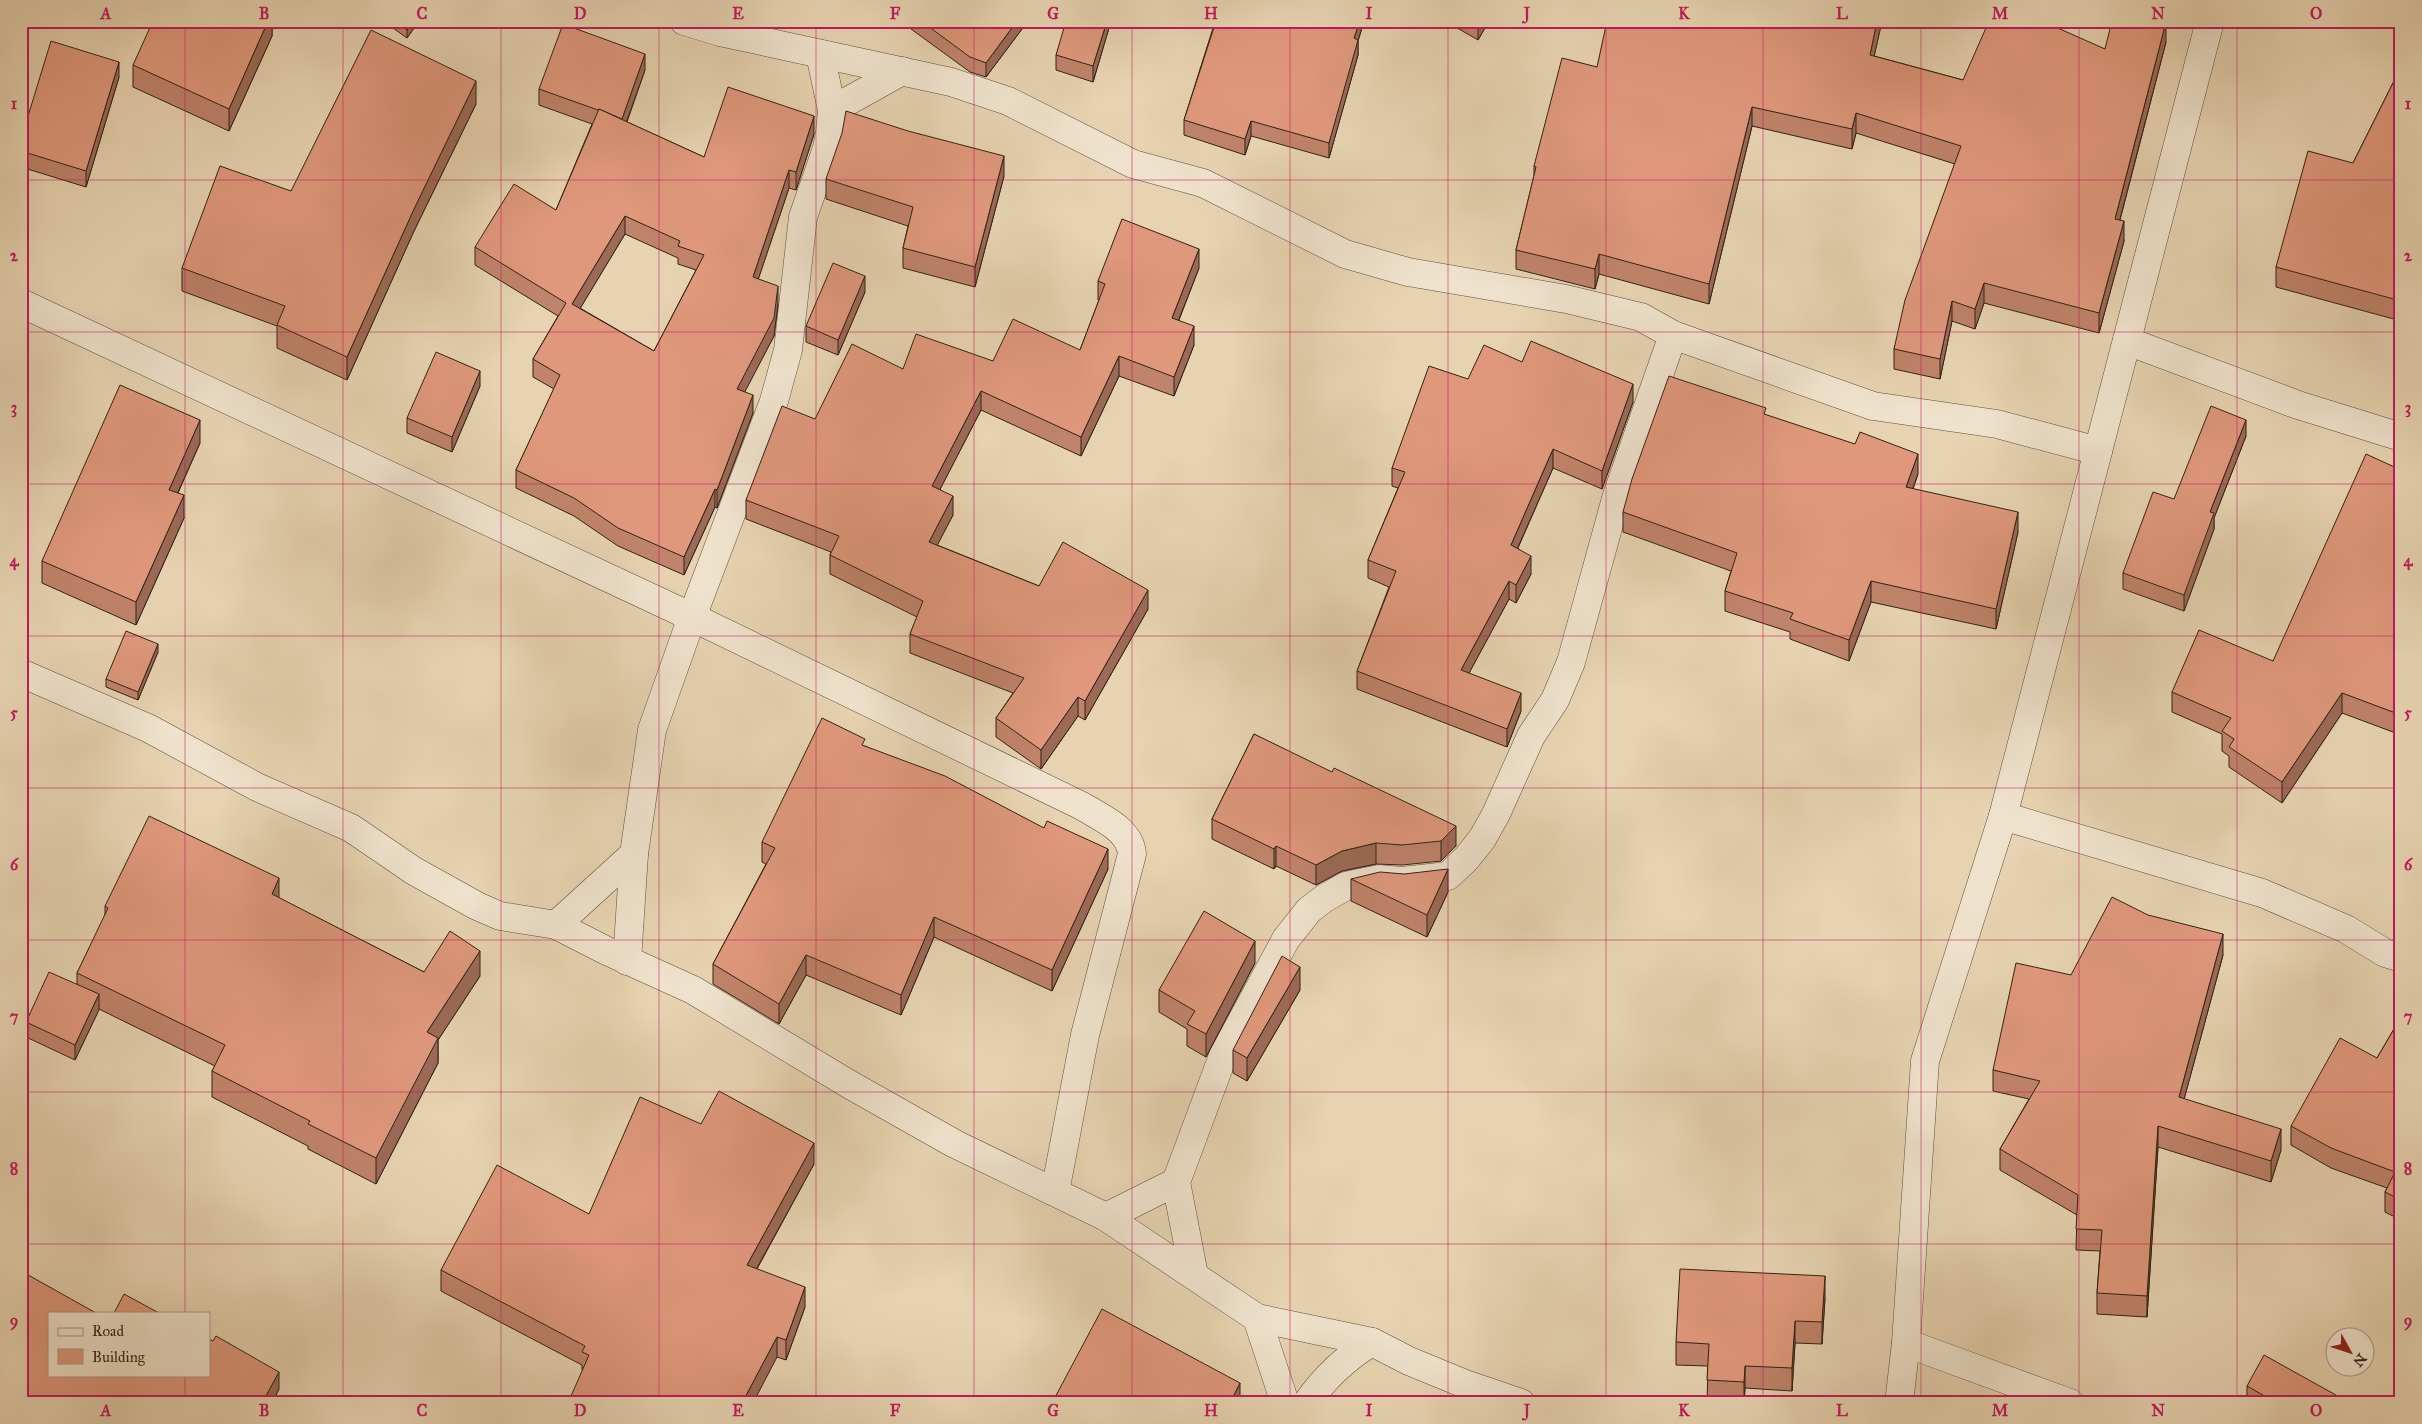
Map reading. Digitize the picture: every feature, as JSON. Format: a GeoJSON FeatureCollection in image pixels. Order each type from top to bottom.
{"type":"FeatureCollection","features":[{"type":"Feature","properties":{"kind":"street"},"geometry":{"type":"LineString","coordinates":[[684,21],[720,32],[951,82],[1008,100],[1133,164],[1203,183],[1345,254],[1408,272],[1566,299],[1641,317],[1673,335],[1873,406],[1997,424],[2098,451]]}},
{"type":"Feature","properties":{"kind":"street"},"geometry":{"type":"LineString","coordinates":[[1899,1403],[1906,1343],[1925,1061],[2003,816],[2210,21]]}},
{"type":"Feature","properties":{"kind":"street"},"geometry":{"type":"LineString","coordinates":[[627,961],[634,854],[652,730],[692,617],[774,401],[782,374],[789,340],[803,217],[827,148],[832,110],[820,54]]}},
{"type":"Feature","properties":{"kind":"street"},"geometry":{"type":"LineString","coordinates":[[832,110],[902,71]]}},
{"type":"Feature","properties":{"kind":"street"},"geometry":{"type":"LineString","coordinates":[[21,303],[692,617],[1082,806],[1123,832],[1131,846],[1132,854],[1085,1035],[1056,1192]]}},
{"type":"Feature","properties":{"kind":"street"},"geometry":{"type":"LineString","coordinates":[[1194,1275],[1176,1182],[1223,1056],[1286,939],[1310,910],[1346,886],[1379,879],[1410,880],[1448,876],[1466,859],[1482,838],[1496,814],[1531,736],[1555,700],[1571,662],[1617,495],[1673,335]]}},
{"type":"Feature","properties":{"kind":"street"},"geometry":{"type":"LineString","coordinates":[[2127,341],[2298,405],[2401,437]]}},
{"type":"Feature","properties":{"kind":"street"},"geometry":{"type":"LineString","coordinates":[[21,673],[148,728],[256,787],[351,828],[414,871],[500,916],[556,925],[627,961],[693,990],[847,1083],[955,1144],[1106,1217],[1257,1318],[1372,1342],[1402,1358],[1465,1384],[1521,1403]]}},
{"type":"Feature","properties":{"kind":"street"},"geometry":{"type":"LineString","coordinates":[[2003,816],[2262,893],[2346,929],[2385,953],[2401,958]]}},
{"type":"Feature","properties":{"kind":"street"},"geometry":{"type":"LineString","coordinates":[[556,925],[634,854]]}},
{"type":"Feature","properties":{"kind":"street"},"geometry":{"type":"LineString","coordinates":[[1106,1217],[1176,1182]]}},
{"type":"Feature","properties":{"kind":"street"},"geometry":{"type":"LineString","coordinates":[[1257,1318],[1285,1403]]}},
{"type":"Feature","properties":{"kind":"street"},"geometry":{"type":"LineString","coordinates":[[1307,1403],[1322,1382],[1348,1356],[1372,1342]]}},
{"type":"Feature","properties":{"kind":"street"},"geometry":{"type":"LineString","coordinates":[[1906,1343],[2070,1403]]}},
{"type":"Feature","properties":{"kind":"building"},"geometry":{"type":"Polygon","coordinates":[[[153,21],[268,21],[229,109],[133,65],[153,21]]]}},
{"type":"Feature","properties":{"kind":"building"},"geometry":{"type":"Polygon","coordinates":[[[394,21],[414,21],[407,30],[394,21]]]}},
{"type":"Feature","properties":{"kind":"building"},"geometry":{"type":"Polygon","coordinates":[[[921,21],[1017,21],[986,63],[970,57],[921,21]]]}},
{"type":"Feature","properties":{"kind":"building"},"geometry":{"type":"Polygon","coordinates":[[[1066,21],[1107,21],[1093,66],[1056,55],[1066,21]]]}},
{"type":"Feature","properties":{"kind":"building"},"geometry":{"type":"Polygon","coordinates":[[[1216,21],[1360,21],[1354,38],[1358,40],[1329,143],[1251,121],[1245,139],[1184,120],[1216,21]]]}},
{"type":"Feature","properties":{"kind":"building"},"geometry":{"type":"Polygon","coordinates":[[[1472,21],[1480,21],[1478,25],[1472,21]]]}},
{"type":"Feature","properties":{"kind":"building"},"geometry":{"type":"Polygon","coordinates":[[[1607,21],[1877,21],[1870,55],[1963,80],[1989,21],[2042,21],[2105,49],[2112,21],[2166,22],[2115,219],[2124,221],[2099,313],[1984,283],[1975,309],[1952,301],[1940,359],[1894,349],[1905,300],[1961,146],[1856,113],[1852,129],[1752,107],[1709,284],[1599,254],[1595,269],[1516,250],[1536,167],[1534,166],[1562,58],[1597,67],[1607,21]]]}},
{"type":"Feature","properties":{"kind":"building"},"geometry":{"type":"Polygon","coordinates":[[[563,24],[645,54],[622,119],[599,109],[539,89],[563,24]]]}},
{"type":"Feature","properties":{"kind":"building"},"geometry":{"type":"Polygon","coordinates":[[[371,30],[476,81],[414,209],[347,357],[277,325],[285,306],[182,268],[220,166],[291,191],[371,30]]]}},
{"type":"Feature","properties":{"kind":"building"},"geometry":{"type":"Polygon","coordinates":[[[51,41],[119,62],[86,171],[21,151],[21,139],[51,41]]]}},
{"type":"Feature","properties":{"kind":"building"},"geometry":{"type":"Polygon","coordinates":[[[2401,67],[2401,301],[2276,267],[2308,151],[2353,163],[2401,67]]]}},
{"type":"Feature","properties":{"kind":"building"},"geometry":{"type":"Polygon","coordinates":[[[728,87],[814,116],[796,172],[789,170],[753,277],[778,286],[774,318],[737,389],[753,395],[717,490],[715,489],[684,557],[618,528],[574,498],[516,470],[560,375],[533,359],[566,303],[475,247],[514,184],[556,210],[599,109],[704,157],[728,87]],[[625,216],[572,304],[654,351],[704,255],[678,246],[680,241],[625,216]]]}},
{"type":"Feature","properties":{"kind":"building"},"geometry":{"type":"Polygon","coordinates":[[[846,111],[908,131],[1004,156],[975,267],[903,248],[913,207],[826,179],[842,133],[846,111]]]}},
{"type":"Feature","properties":{"kind":"building"},"geometry":{"type":"Polygon","coordinates":[[[1122,219],[1199,249],[1172,318],[1194,326],[1174,377],[1119,356],[1081,437],[981,391],[932,486],[953,496],[929,542],[1039,586],[1063,542],[1148,590],[1085,701],[1078,697],[1041,750],[996,718],[1024,678],[910,634],[923,601],[830,555],[839,536],[746,500],[782,406],[815,419],[852,344],[903,369],[916,334],[993,361],[1013,319],[1080,350],[1105,284],[1098,281],[1122,219]]]}},
{"type":"Feature","properties":{"kind":"building"},"geometry":{"type":"Polygon","coordinates":[[[833,263],[865,276],[838,340],[806,326],[833,263]]]}},
{"type":"Feature","properties":{"kind":"building"},"geometry":{"type":"Polygon","coordinates":[[[1531,341],[1633,384],[1602,471],[1553,449],[1511,545],[1531,556],[1516,585],[1509,581],[1461,670],[1521,693],[1507,729],[1357,671],[1396,571],[1368,560],[1405,472],[1392,468],[1429,366],[1468,379],[1484,345],[1522,362],[1531,341]]]}},
{"type":"Feature","properties":{"kind":"building"},"geometry":{"type":"Polygon","coordinates":[[[436,352],[480,371],[452,437],[407,418],[436,352]]]}},
{"type":"Feature","properties":{"kind":"building"},"geometry":{"type":"Polygon","coordinates":[[[1669,376],[1766,408],[1764,414],[1855,444],[1860,432],[1918,454],[1906,487],[2018,512],[1996,609],[1871,581],[1849,640],[1790,619],[1793,613],[1725,591],[1737,553],[1623,512],[1632,479],[1669,376]]]}},
{"type":"Feature","properties":{"kind":"building"},"geometry":{"type":"Polygon","coordinates":[[[120,385],[200,420],[169,490],[184,495],[136,602],[42,561],[120,385]]]}},
{"type":"Feature","properties":{"kind":"building"},"geometry":{"type":"Polygon","coordinates":[[[2211,406],[2246,420],[2210,512],[2214,513],[2184,595],[2123,573],[2153,492],[2174,499],[2211,406]]]}},
{"type":"Feature","properties":{"kind":"building"},"geometry":{"type":"Polygon","coordinates":[[[2366,454],[2401,470],[2401,715],[2342,693],[2282,782],[2229,747],[2234,739],[2222,731],[2231,718],[2172,692],[2199,630],[2273,661],[2366,454]]]}},
{"type":"Feature","properties":{"kind":"building"},"geometry":{"type":"Polygon","coordinates":[[[126,631],[158,644],[138,692],[106,679],[126,631]]]}},
{"type":"Feature","properties":{"kind":"building"},"geometry":{"type":"Polygon","coordinates":[[[822,718],[865,739],[862,745],[945,776],[1044,828],[1047,821],[1108,849],[1052,970],[934,917],[901,995],[806,955],[779,1004],[713,964],[775,848],[762,842],[822,718]]]}},
{"type":"Feature","properties":{"kind":"building"},"geometry":{"type":"Polygon","coordinates":[[[1254,734],[1332,772],[1334,768],[1456,826],[1441,841],[1402,845],[1376,843],[1342,851],[1316,865],[1276,846],[1274,849],[1212,819],[1254,734]]]}},
{"type":"Feature","properties":{"kind":"building"},"geometry":{"type":"Polygon","coordinates":[[[149,816],[279,878],[272,894],[424,972],[450,931],[480,951],[427,1032],[438,1038],[376,1158],[308,1124],[310,1121],[212,1071],[225,1045],[77,973],[108,908],[105,906],[149,816]]]}},
{"type":"Feature","properties":{"kind":"building"},"geometry":{"type":"Polygon","coordinates":[[[1448,869],[1427,915],[1351,879],[1380,872],[1404,874],[1448,869]]]}},
{"type":"Feature","properties":{"kind":"building"},"geometry":{"type":"Polygon","coordinates":[[[2112,897],[2148,915],[2223,934],[2179,1097],[2281,1129],[2271,1161],[2158,1126],[2147,1296],[2097,1293],[2102,1230],[2076,1229],[2078,1195],[2000,1149],[2040,1081],[1993,1070],[2016,963],[2071,975],[2112,897]]]}},
{"type":"Feature","properties":{"kind":"building"},"geometry":{"type":"Polygon","coordinates":[[[1204,911],[1255,941],[1206,1034],[1187,1024],[1195,1011],[1159,990],[1204,911]]]}},
{"type":"Feature","properties":{"kind":"building"},"geometry":{"type":"Polygon","coordinates":[[[1282,956],[1300,967],[1247,1058],[1233,1050],[1282,956]]]}},
{"type":"Feature","properties":{"kind":"building"},"geometry":{"type":"Polygon","coordinates":[[[49,972],[99,994],[75,1045],[26,1022],[49,972]]]}},
{"type":"Feature","properties":{"kind":"building"},"geometry":{"type":"Polygon","coordinates":[[[2401,1017],[2401,1200],[2385,1192],[2395,1172],[2331,1148],[2291,1126],[2340,1038],[2377,1058],[2401,1017]]]}},
{"type":"Feature","properties":{"kind":"building"},"geometry":{"type":"Polygon","coordinates":[[[719,1091],[814,1143],[747,1265],[805,1287],[786,1340],[777,1337],[742,1403],[568,1403],[589,1355],[582,1352],[585,1346],[441,1270],[497,1165],[589,1214],[640,1097],[701,1124],[719,1091]]]}},
{"type":"Feature","properties":{"kind":"building"},"geometry":{"type":"Polygon","coordinates":[[[1680,1269],[1825,1276],[1822,1322],[1795,1321],[1792,1368],[1745,1366],[1744,1382],[1707,1380],[1709,1344],[1676,1342],[1680,1269]]]}},
{"type":"Feature","properties":{"kind":"building"},"geometry":{"type":"Polygon","coordinates":[[[21,1271],[94,1312],[48,1312],[48,1376],[210,1376],[210,1340],[213,1341],[216,1336],[279,1372],[262,1403],[38,1403],[21,1393],[21,1271]]]}},
{"type":"Feature","properties":{"kind":"building"},"geometry":{"type":"Polygon","coordinates":[[[124,1294],[157,1312],[115,1312],[124,1294]]]}},
{"type":"Feature","properties":{"kind":"building"},"geometry":{"type":"Polygon","coordinates":[[[1102,1309],[1240,1383],[1230,1403],[1052,1403],[1102,1309]]]}},
{"type":"Feature","properties":{"kind":"building"},"geometry":{"type":"Polygon","coordinates":[[[2264,1355],[2343,1399],[2341,1403],[2277,1403],[2247,1386],[2264,1355]]]}},
{"type":"Feature","properties":{"kind":"building"},"geometry":{"type":"Polygon","coordinates":[[[1963,1398],[1996,1403],[1962,1403],[1963,1398]]]}}]}
